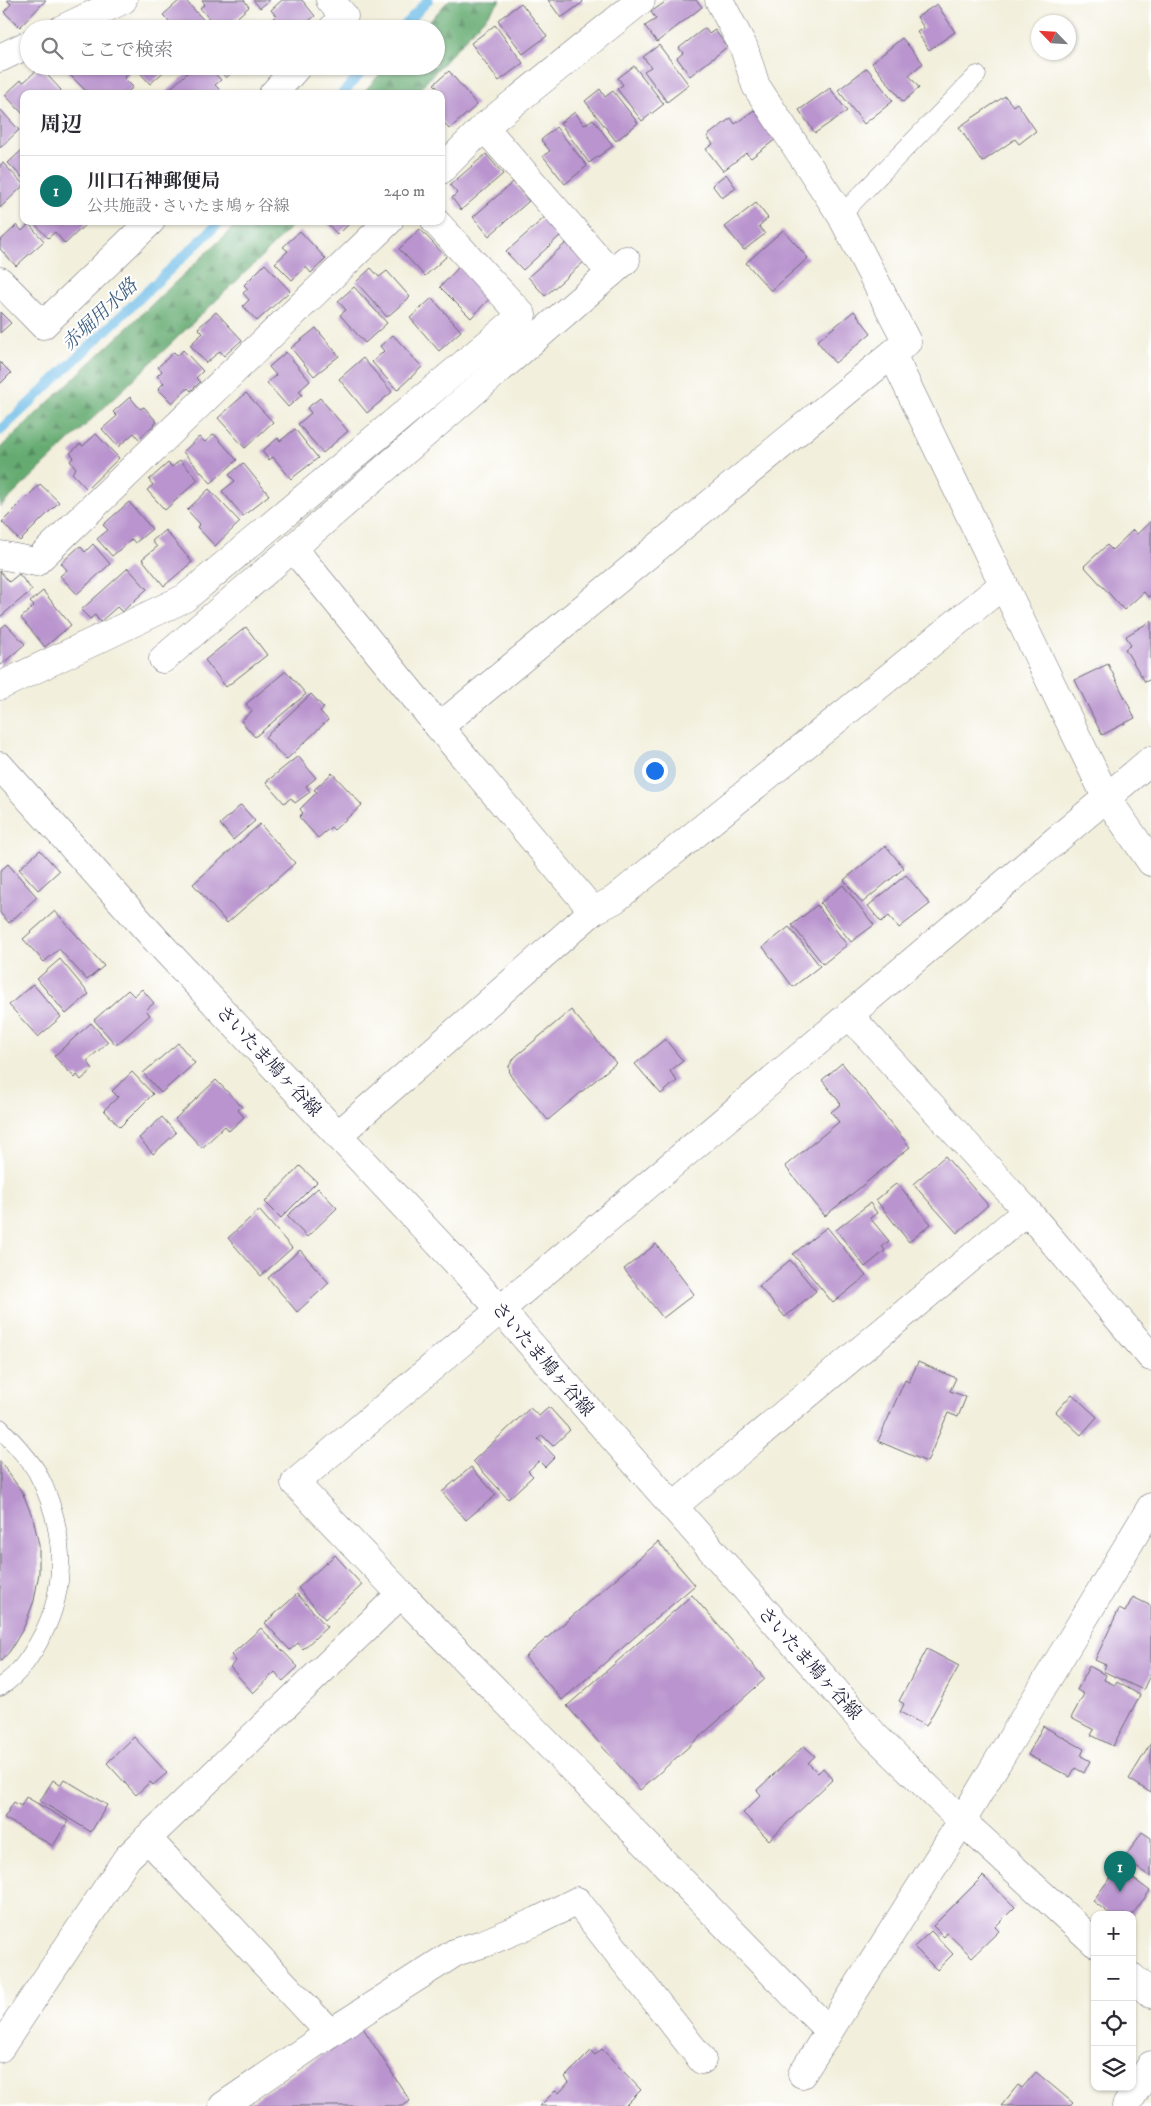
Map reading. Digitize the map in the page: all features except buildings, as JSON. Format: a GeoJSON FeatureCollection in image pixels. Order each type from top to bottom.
{"type":"FeatureCollection","features":[{"type":"Feature","properties":{"kind":"street"},"geometry":{"type":"LineString","coordinates":[[81,20],[123,0]]}},
{"type":"Feature","properties":{"kind":"street"},"geometry":{"type":"LineString","coordinates":[[330,0],[344,16],[340,20]]}},
{"type":"Feature","properties":{"kind":"street"},"geometry":{"type":"LineString","coordinates":[[445,166],[484,127],[641,0]]}},
{"type":"Feature","properties":{"kind":"street"},"geometry":{"type":"LineString","coordinates":[[439,728],[907,342],[841,215],[756,86],[744,48],[719,0]]}},
{"type":"Feature","properties":{"kind":"street"},"geometry":{"type":"LineString","coordinates":[[0,58],[20,48]]}},
{"type":"Feature","properties":{"kind":"street"},"geometry":{"type":"LineString","coordinates":[[277,90],[290,75]]}},
{"type":"Feature","properties":{"kind":"street"},"geometry":{"type":"LineString","coordinates":[[162,659],[619,266],[484,127]]}},
{"type":"Feature","properties":{"kind":"street"},"geometry":{"type":"LineString","coordinates":[[0,281],[44,325],[147,225]]}},
{"type":"Feature","properties":{"kind":"street"},"geometry":{"type":"LineString","coordinates":[[0,555],[36,562],[385,225]]}},
{"type":"Feature","properties":{"kind":"street"},"geometry":{"type":"LineString","coordinates":[[0,686],[185,598],[522,315],[439,225]]}},
{"type":"Feature","properties":{"kind":"street"},"geometry":{"type":"LineString","coordinates":[[892,354],[1106,797],[1151,862]]}},
{"type":"Feature","properties":{"kind":"street"},"geometry":{"type":"LineString","coordinates":[[293,548],[439,728],[594,911]]}},
{"type":"Feature","properties":{"kind":"street"},"geometry":{"type":"LineString","coordinates":[[338,1135],[594,911],[614,900],[1004,584]]}},
{"type":"Feature","properties":{"kind":"street"},"geometry":{"type":"LineString","coordinates":[[829,2031],[295,1483],[1151,760]]}},
{"type":"Feature","properties":{"kind":"street","name":"さいたま鳩ヶ谷線"},"geometry":{"type":"LineString","coordinates":[[0,766],[157,941],[500,1309],[875,1736],[962,1820],[1091,1938]]}},
{"type":"Feature","properties":{"kind":"street"},"geometry":{"type":"LineString","coordinates":[[848,1015],[1027,1211],[1151,1357]]}},
{"type":"Feature","properties":{"kind":"street"},"geometry":{"type":"LineString","coordinates":[[673,1507],[1027,1211]]}},
{"type":"Feature","properties":{"kind":"street"},"geometry":{"type":"LineString","coordinates":[[802,2074],[962,1820],[1151,1507]]}},
{"type":"Feature","properties":{"kind":"street"},"geometry":{"type":"LineString","coordinates":[[0,2048],[126,1858],[402,1594]]}},
{"type":"Feature","properties":{"kind":"street"},"geometry":{"type":"LineString","coordinates":[[147,1838],[330,2033]]}},
{"type":"Feature","properties":{"kind":"street"},"geometry":{"type":"LineString","coordinates":[[223,2106],[330,2033],[456,1952],[485,1943],[537,1921],[577,1900],[702,2060]]}},
{"type":"Feature","properties":{"kind":"street"},"geometry":{"type":"LineString","coordinates":[[1136,1981],[1151,1994]]}},
{"type":"Feature","properties":{"kind":"street"},"geometry":{"type":"LineString","coordinates":[[1126,2106],[1151,2065]]}},
{"type":"Feature","properties":{"kind":"lane"},"geometry":{"type":"LineString","coordinates":[[841,215],[976,76]]}},
{"type":"Feature","properties":{"kind":"lane"},"geometry":{"type":"LineString","coordinates":[[0,1428],[36,1471],[51,1507],[59,1534],[62,1561],[58,1593],[50,1620],[32,1655],[11,1680],[0,1687]]}},
{"type":"Feature","properties":{"kind":"green space"},"geometry":{"type":"Polygon","coordinates":[[[449,0],[501,0],[445,61],[445,20],[430,20],[449,0]]]}},
{"type":"Feature","properties":{"kind":"green space"},"geometry":{"type":"Polygon","coordinates":[[[379,75],[432,75],[419,90],[366,90],[379,75]]]}},
{"type":"Feature","properties":{"kind":"green space"},"geometry":{"type":"Polygon","coordinates":[[[236,225],[292,225],[270,249],[0,507],[0,448],[236,225]]]}},
{"type":"Feature","properties":{"kind":"waterway","name":"赤堀用水路"},"geometry":{"type":"LineString","coordinates":[[409,20],[428,0]]}},
{"type":"Feature","properties":{"kind":"waterway","name":"赤堀用水路"},"geometry":{"type":"LineString","coordinates":[[346,90],[359,75]]}},
{"type":"Feature","properties":{"kind":"waterway","name":"赤堀用水路"},"geometry":{"type":"LineString","coordinates":[[0,431],[217,225]]}},
{"type":"Feature","properties":{"kind":"place","name":"川口石神郵便局"},"geometry":{"type":"Point","coordinates":[1120,1892]}}]}
